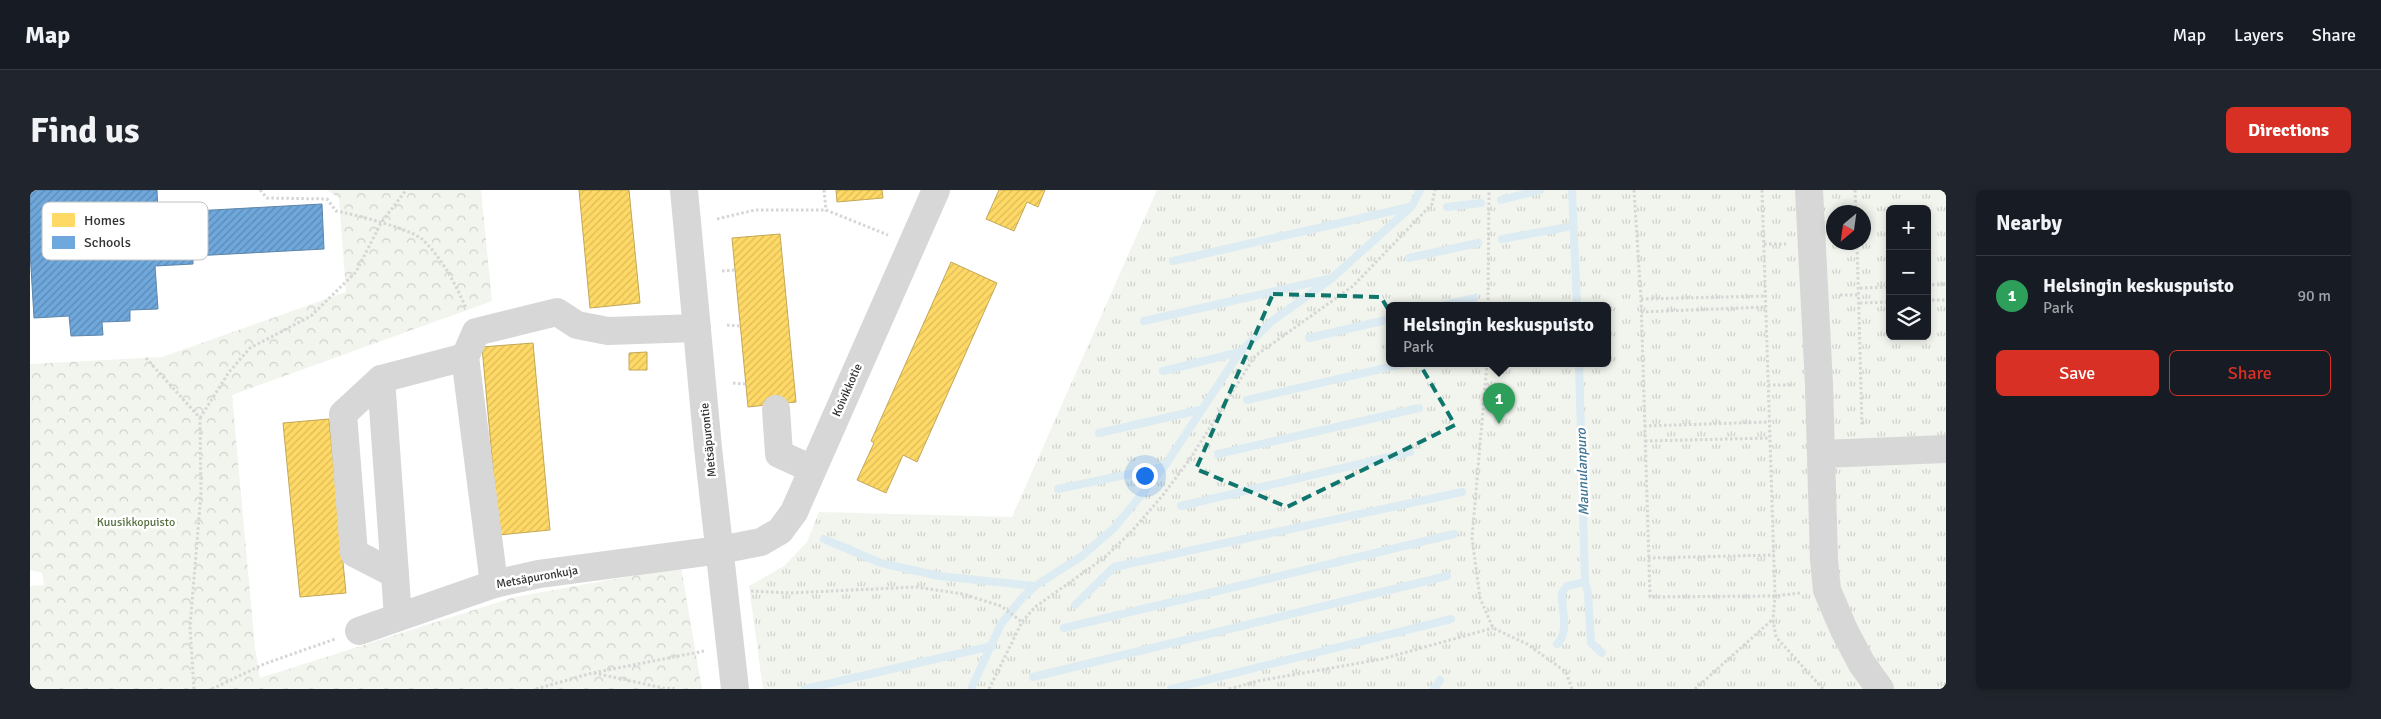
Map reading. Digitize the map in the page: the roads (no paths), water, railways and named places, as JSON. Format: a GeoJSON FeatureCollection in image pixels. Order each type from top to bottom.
{"type":"FeatureCollection","features":[{"type":"Feature","properties":{"kind":"street","name":"Metsäpurontie"},"geometry":{"type":"LineString","coordinates":[[684,190],[735,689]]}},
{"type":"Feature","properties":{"kind":"street","name":"Koivikkotie"},"geometry":{"type":"LineString","coordinates":[[720,550],[761,542],[780,531],[794,512],[936,190]]}},
{"type":"Feature","properties":{"kind":"street"},"geometry":{"type":"LineString","coordinates":[[1809,190],[1822,454],[1824,560],[1827,590],[1844,630],[1862,664],[1880,689]]}},
{"type":"Feature","properties":{"kind":"street"},"geometry":{"type":"LineString","coordinates":[[494,584],[465,358],[476,332],[557,312],[577,325],[608,331],[697,328]]}},
{"type":"Feature","properties":{"kind":"street"},"geometry":{"type":"LineString","coordinates":[[395,574],[354,553],[343,414],[381,379],[465,358]]}},
{"type":"Feature","properties":{"kind":"street"},"geometry":{"type":"LineString","coordinates":[[381,379],[398,617]]}},
{"type":"Feature","properties":{"kind":"street"},"geometry":{"type":"LineString","coordinates":[[776,409],[779,454],[812,469]]}},
{"type":"Feature","properties":{"kind":"street"},"geometry":{"type":"LineString","coordinates":[[1822,454],[1946,449]]}},
{"type":"Feature","properties":{"kind":"street","name":"Metsäpuronkuja"},"geometry":{"type":"LineString","coordinates":[[359,631],[494,584],[539,574],[720,550]]}},
{"type":"Feature","properties":{"kind":"waterway"},"geometry":{"type":"LineString","coordinates":[[971,689],[1001,624],[1023,597],[1035,586],[1082,556],[1114,528],[1164,467],[1240,352],[1272,321],[1331,279],[1412,206],[1420,190]]}},
{"type":"Feature","properties":{"kind":"waterway"},"geometry":{"type":"LineString","coordinates":[[1501,200],[1540,190]]}},
{"type":"Feature","properties":{"kind":"waterway","name":"Maunulanpuro"},"geometry":{"type":"LineString","coordinates":[[1572,190],[1577,302]]}},
{"type":"Feature","properties":{"kind":"waterway"},"geometry":{"type":"LineString","coordinates":[[1447,207],[1481,203]]}},
{"type":"Feature","properties":{"kind":"waterway"},"geometry":{"type":"LineString","coordinates":[[1173,261],[1410,207]]}},
{"type":"Feature","properties":{"kind":"waterway"},"geometry":{"type":"LineString","coordinates":[[1502,239],[1573,226]]}},
{"type":"Feature","properties":{"kind":"waterway"},"geometry":{"type":"LineString","coordinates":[[1409,258],[1478,243]]}},
{"type":"Feature","properties":{"kind":"waterway"},"geometry":{"type":"LineString","coordinates":[[1144,321],[1328,279]]}},
{"type":"Feature","properties":{"kind":"waterway"},"geometry":{"type":"LineString","coordinates":[[1457,302],[1474,298]]}},
{"type":"Feature","properties":{"kind":"waterway"},"geometry":{"type":"LineString","coordinates":[[1309,338],[1386,320]]}},
{"type":"Feature","properties":{"kind":"waterway"},"geometry":{"type":"LineString","coordinates":[[1163,371],[1240,352]]}},
{"type":"Feature","properties":{"kind":"waterway"},"geometry":{"type":"LineString","coordinates":[[1247,400],[1390,367]]}},
{"type":"Feature","properties":{"kind":"waterway","name":"Maunulanpuro"},"geometry":{"type":"LineString","coordinates":[[1579,367],[1585,582],[1588,593],[1591,643],[1602,653]]}},
{"type":"Feature","properties":{"kind":"waterway"},"geometry":{"type":"LineString","coordinates":[[1218,454],[1419,408]]}},
{"type":"Feature","properties":{"kind":"waterway"},"geometry":{"type":"LineString","coordinates":[[1099,433],[1200,410]]}},
{"type":"Feature","properties":{"kind":"waterway"},"geometry":{"type":"LineString","coordinates":[[1181,506],[1410,452]]}},
{"type":"Feature","properties":{"kind":"waterway"},"geometry":{"type":"LineString","coordinates":[[1058,489],[1163,467]]}},
{"type":"Feature","properties":{"kind":"waterway"},"geometry":{"type":"LineString","coordinates":[[1075,605],[1114,567],[1462,492]]}},
{"type":"Feature","properties":{"kind":"waterway"},"geometry":{"type":"LineString","coordinates":[[1064,628],[1454,534]]}},
{"type":"Feature","properties":{"kind":"waterway"},"geometry":{"type":"LineString","coordinates":[[824,539],[881,563],[939,576],[1035,586]]}},
{"type":"Feature","properties":{"kind":"waterway"},"geometry":{"type":"LineString","coordinates":[[1033,677],[1447,576]]}},
{"type":"Feature","properties":{"kind":"waterway"},"geometry":{"type":"LineString","coordinates":[[1557,644],[1561,639],[1564,627],[1562,593],[1567,586],[1585,582]]}},
{"type":"Feature","properties":{"kind":"waterway"},"geometry":{"type":"LineString","coordinates":[[1171,689],[1451,619]]}},
{"type":"Feature","properties":{"kind":"waterway"},"geometry":{"type":"LineString","coordinates":[[805,689],[992,646]]}},
{"type":"Feature","properties":{"kind":"waterway"},"geometry":{"type":"LineString","coordinates":[[1434,689],[1440,680]]}},
{"type":"Feature","properties":{"kind":"place","name":"Helsingin keskuspuisto"},"geometry":{"type":"Point","coordinates":[1499,424]}},
{"type":"Feature","properties":{"kind":"park label","name":"Kuusikkopuisto"},"geometry":{"type":"Point","coordinates":[136,522]}}]}
